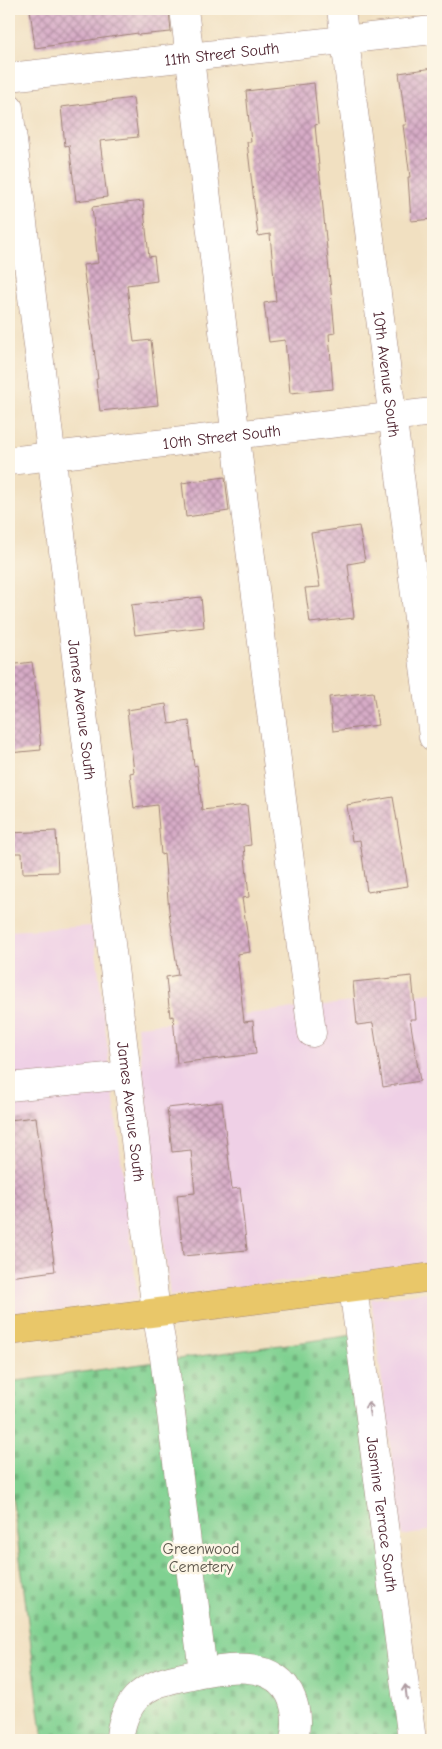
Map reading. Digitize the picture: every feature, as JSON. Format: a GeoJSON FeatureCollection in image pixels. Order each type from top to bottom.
{"type":"FeatureCollection","features":[{"type":"Feature","properties":{"kind":"main road"},"geometry":{"type":"LineString","coordinates":[[9,1331],[433,1277]]}},
{"type":"Feature","properties":{"kind":"street"},"geometry":{"type":"LineString","coordinates":[[184,9],[312,1033]]}},
{"type":"Feature","properties":{"kind":"street","name":"10th Avenue South"},"geometry":{"type":"LineString","coordinates":[[340,9],[433,737]]}},
{"type":"Feature","properties":{"kind":"street","name":"11th Street South"},"geometry":{"type":"LineString","coordinates":[[9,77],[433,30]]}},
{"type":"Feature","properties":{"kind":"street","name":"James Avenue South"},"geometry":{"type":"LineString","coordinates":[[9,108],[156,1312],[164,1357],[203,1672]]}},
{"type":"Feature","properties":{"kind":"street","name":"10th Street South"},"geometry":{"type":"LineString","coordinates":[[9,461],[433,412]]}},
{"type":"Feature","properties":{"kind":"street"},"geometry":{"type":"LineString","coordinates":[[9,1087],[127,1075]]}},
{"type":"Feature","properties":{"kind":"street","name":"Jasmine Terrace South"},"geometry":{"type":"LineString","coordinates":[[353,1287],[412,1740]]}},
{"type":"Feature","properties":{"kind":"street"},"geometry":{"type":"LineString","coordinates":[[116,1740],[130,1705],[147,1689],[159,1683],[203,1672],[250,1669],[263,1671],[272,1676],[290,1694],[295,1708],[294,1740]]}},
{"type":"Feature","properties":{"kind":"shaded area"},"geometry":{"type":"Polygon","coordinates":[[[93,926],[138,1300],[9,1316],[9,931],[93,926]]]}},
{"type":"Feature","properties":{"kind":"shaded area"},"geometry":{"type":"Polygon","coordinates":[[[433,993],[433,1263],[170,1296],[137,1026],[433,993]]]}},
{"type":"Feature","properties":{"kind":"shaded area"},"geometry":{"type":"Polygon","coordinates":[[[433,1291],[433,1530],[402,1536],[371,1299],[433,1291]]]}},
{"type":"Feature","properties":{"kind":"green space","name":"Greenwood Cemetery"},"geometry":{"type":"Polygon","coordinates":[[[354,1335],[406,1740],[43,1740],[9,1472],[9,1382],[354,1335]]]}},
{"type":"Feature","properties":{"kind":"building"},"geometry":{"type":"Polygon","coordinates":[[[30,9],[169,9],[171,32],[138,35],[138,33],[35,48],[30,9]]]}},
{"type":"Feature","properties":{"kind":"building"},"geometry":{"type":"Polygon","coordinates":[[[433,68],[433,219],[411,221],[408,177],[410,177],[403,125],[406,125],[399,73],[433,68]]]}},
{"type":"Feature","properties":{"kind":"building"},"geometry":{"type":"Polygon","coordinates":[[[314,83],[318,124],[315,125],[335,333],[329,334],[333,389],[290,393],[285,340],[269,342],[264,303],[276,301],[270,234],[258,236],[247,142],[251,142],[246,91],[314,83]]]}},
{"type":"Feature","properties":{"kind":"building"},"geometry":{"type":"Polygon","coordinates":[[[133,98],[138,137],[100,141],[107,197],[76,201],[69,145],[65,146],[61,107],[133,98]]]}},
{"type":"Feature","properties":{"kind":"building"},"geometry":{"type":"Polygon","coordinates":[[[143,201],[149,257],[154,256],[157,281],[127,285],[134,342],[151,340],[158,405],[100,411],[96,379],[98,379],[83,265],[98,263],[92,207],[143,201]]]}},
{"type":"Feature","properties":{"kind":"building"},"geometry":{"type":"Polygon","coordinates":[[[225,477],[229,511],[186,517],[182,483],[225,477]]]}},
{"type":"Feature","properties":{"kind":"building"},"geometry":{"type":"Polygon","coordinates":[[[359,526],[365,561],[348,564],[354,618],[310,623],[305,588],[320,587],[311,533],[359,526]]]}},
{"type":"Feature","properties":{"kind":"building"},"geometry":{"type":"Polygon","coordinates":[[[201,597],[204,627],[135,635],[131,605],[201,597]]]}},
{"type":"Feature","properties":{"kind":"building"},"geometry":{"type":"Polygon","coordinates":[[[32,662],[41,750],[9,753],[9,665],[32,662]]]}},
{"type":"Feature","properties":{"kind":"building"},"geometry":{"type":"Polygon","coordinates":[[[373,692],[378,725],[333,731],[329,697],[373,692]]]}},
{"type":"Feature","properties":{"kind":"building"},"geometry":{"type":"Polygon","coordinates":[[[166,704],[169,724],[189,721],[194,766],[197,765],[202,810],[247,805],[251,845],[244,846],[249,897],[242,898],[250,952],[237,954],[244,1022],[253,1021],[256,1054],[177,1063],[173,1016],[170,1017],[166,977],[178,975],[169,911],[164,854],[161,855],[157,805],[134,808],[130,773],[134,772],[127,710],[166,704]]]}},
{"type":"Feature","properties":{"kind":"building"},"geometry":{"type":"Polygon","coordinates":[[[393,797],[408,886],[367,892],[360,840],[352,841],[347,805],[393,797]]]}},
{"type":"Feature","properties":{"kind":"building"},"geometry":{"type":"Polygon","coordinates":[[[56,831],[58,872],[23,873],[22,853],[9,853],[9,833],[56,831]]]}},
{"type":"Feature","properties":{"kind":"building"},"geometry":{"type":"Polygon","coordinates":[[[412,976],[416,1019],[410,1019],[420,1081],[383,1087],[373,1023],[357,1025],[353,982],[412,976]]]}},
{"type":"Feature","properties":{"kind":"building"},"geometry":{"type":"Polygon","coordinates":[[[222,1102],[232,1189],[240,1188],[247,1250],[183,1256],[177,1195],[195,1193],[191,1150],[172,1152],[167,1108],[222,1102]]]}},
{"type":"Feature","properties":{"kind":"building"},"geometry":{"type":"Polygon","coordinates":[[[36,1117],[55,1271],[9,1277],[9,1120],[36,1117]]]}}]}
